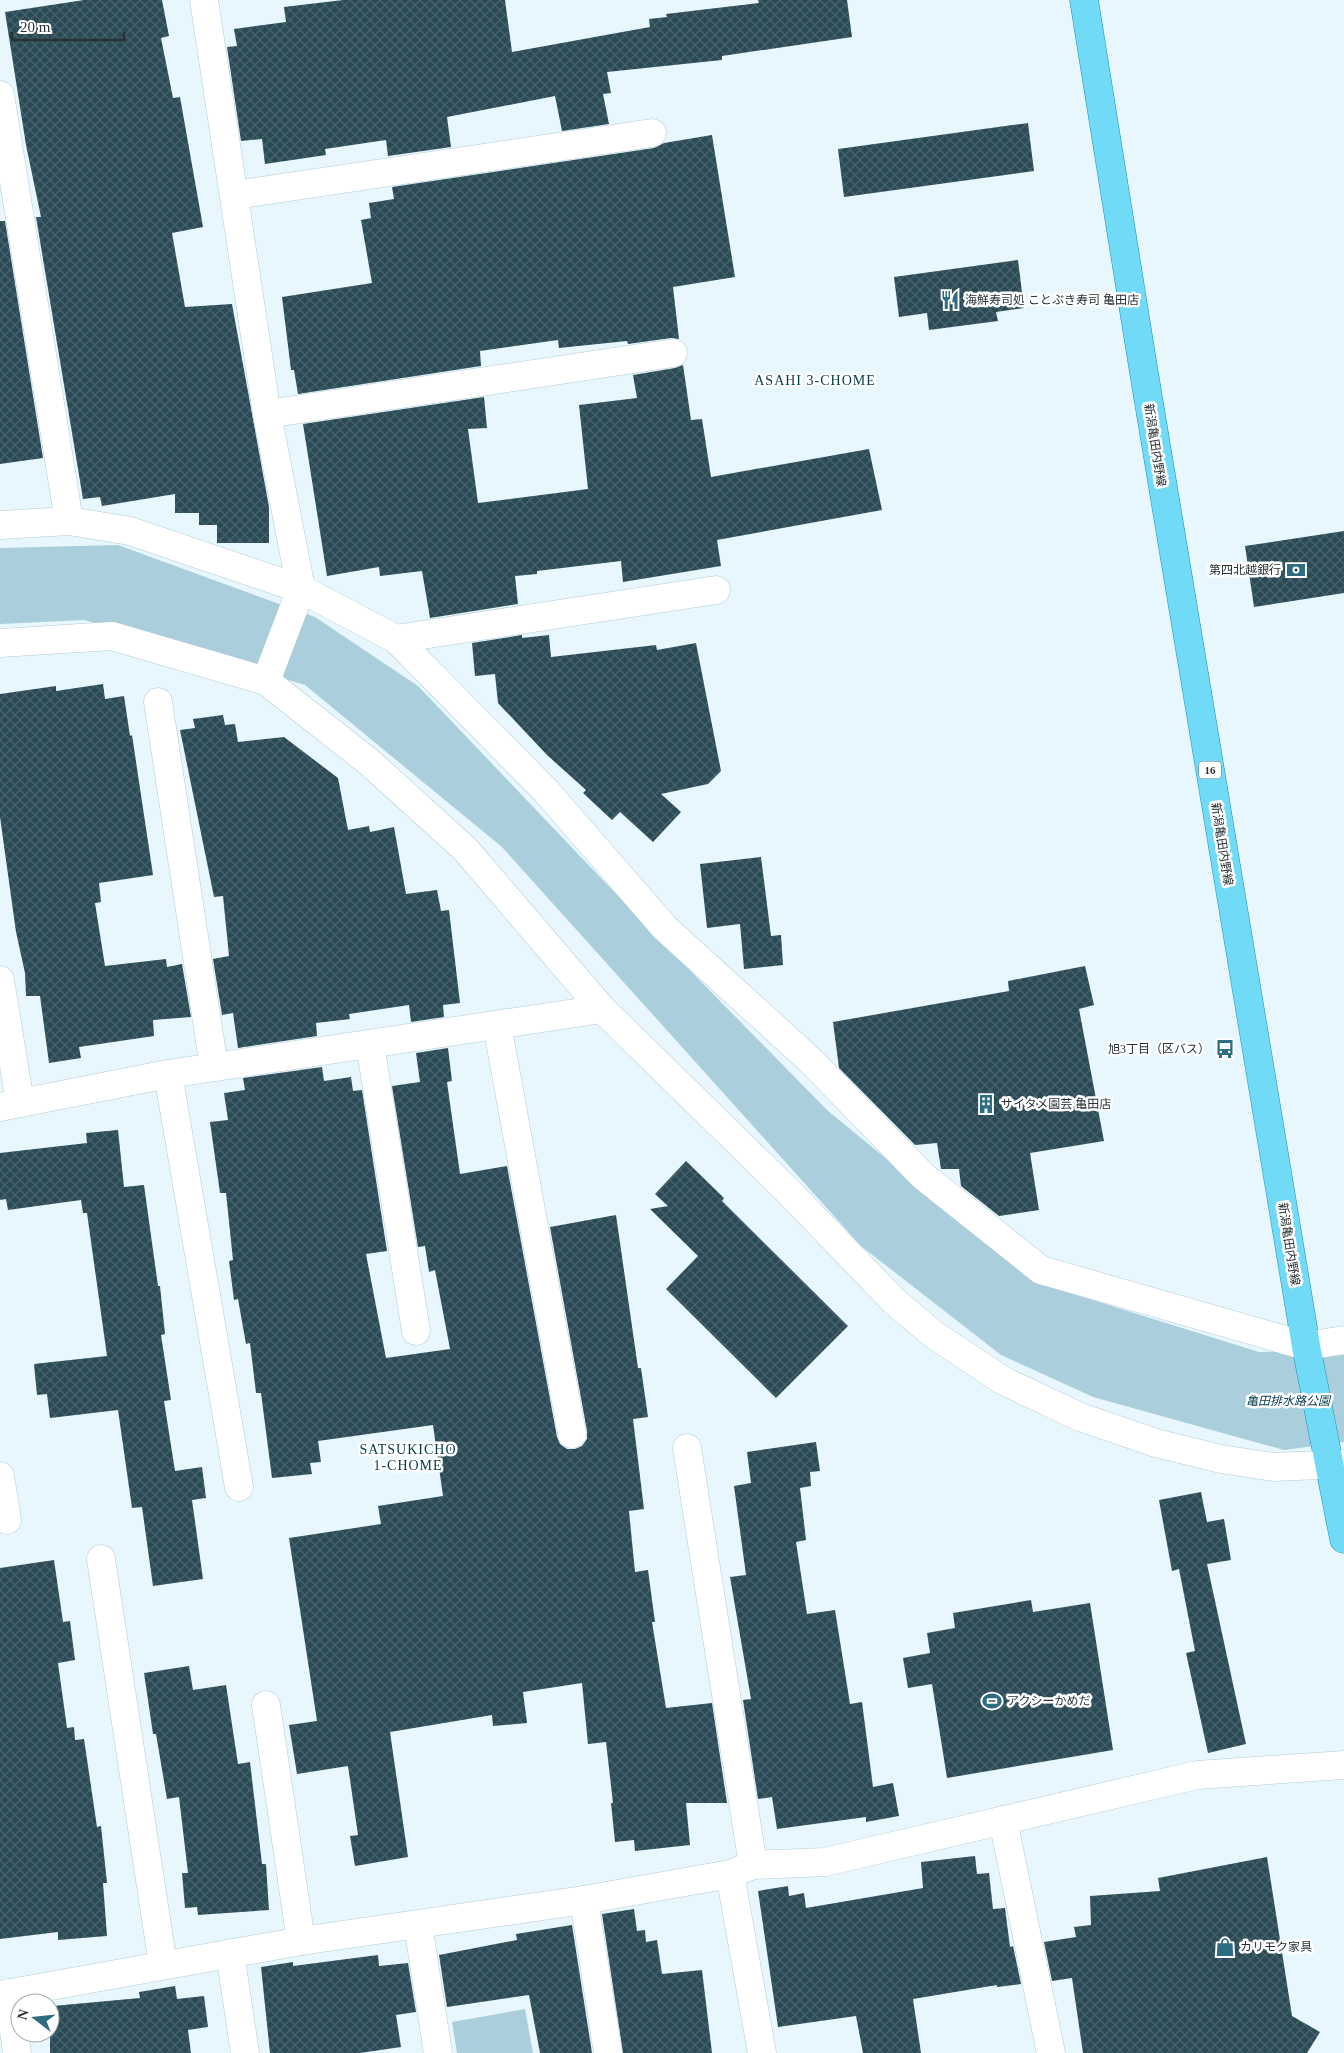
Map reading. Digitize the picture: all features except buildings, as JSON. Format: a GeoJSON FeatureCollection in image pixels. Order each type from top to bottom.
{"type":"FeatureCollection","features":[{"type":"Feature","properties":{"kind":"main road","name":"新潟亀田内野線"},"geometry":{"type":"LineString","coordinates":[[1084,0],[1306,1346],[1337,1465],[1344,1539]]}},
{"type":"Feature","properties":{"kind":"street"},"geometry":{"type":"LineString","coordinates":[[204,0],[267,414],[301,589],[266,681]]}},
{"type":"Feature","properties":{"kind":"street"},"geometry":{"type":"LineString","coordinates":[[0,95],[69,521]]}},
{"type":"Feature","properties":{"kind":"street"},"geometry":{"type":"LineString","coordinates":[[235,194],[652,133]]}},
{"type":"Feature","properties":{"kind":"street"},"geometry":{"type":"LineString","coordinates":[[267,414],[674,353]]}},
{"type":"Feature","properties":{"kind":"street"},"geometry":{"type":"LineString","coordinates":[[0,525],[69,521],[130,532],[301,589],[396,639],[546,791],[665,928],[810,1060],[923,1176],[1041,1270],[1306,1346],[1344,1340]]}},
{"type":"Feature","properties":{"kind":"street"},"geometry":{"type":"LineString","coordinates":[[396,639],[716,590]]}},
{"type":"Feature","properties":{"kind":"street"},"geometry":{"type":"LineString","coordinates":[[0,643],[112,636],[266,681],[369,762],[465,848],[602,1009],[781,1184],[894,1300],[934,1334],[1002,1380],[1080,1417],[1156,1442],[1221,1458],[1272,1467],[1337,1465]]}},
{"type":"Feature","properties":{"kind":"street"},"geometry":{"type":"LineString","coordinates":[[158,702],[214,1067]]}},
{"type":"Feature","properties":{"kind":"street"},"geometry":{"type":"LineString","coordinates":[[0,980],[10,1105],[168,1074],[602,1009]]}},
{"type":"Feature","properties":{"kind":"street"},"geometry":{"type":"LineString","coordinates":[[497,1025],[572,1434]]}},
{"type":"Feature","properties":{"kind":"street"},"geometry":{"type":"LineString","coordinates":[[370,1044],[416,1330]]}},
{"type":"Feature","properties":{"kind":"street"},"geometry":{"type":"LineString","coordinates":[[168,1074],[239,1487]]}},
{"type":"Feature","properties":{"kind":"street"},"geometry":{"type":"LineString","coordinates":[[687,1448],[742,1870],[762,2053]]}},
{"type":"Feature","properties":{"kind":"street"},"geometry":{"type":"LineString","coordinates":[[0,1476],[7,1520]]}},
{"type":"Feature","properties":{"kind":"street"},"geometry":{"type":"LineString","coordinates":[[101,1559],[163,1965]]}},
{"type":"Feature","properties":{"kind":"street"},"geometry":{"type":"LineString","coordinates":[[266,1705],[301,1941]]}},
{"type":"Feature","properties":{"kind":"street"},"geometry":{"type":"LineString","coordinates":[[17,2053],[5,1994],[301,1941],[584,1900],[742,1870],[825,1862],[1196,1775],[1344,1765]]}},
{"type":"Feature","properties":{"kind":"street"},"geometry":{"type":"LineString","coordinates":[[1003,1820],[1051,2053]]}},
{"type":"Feature","properties":{"kind":"street"},"geometry":{"type":"LineString","coordinates":[[584,1900],[608,2053]]}},
{"type":"Feature","properties":{"kind":"street"},"geometry":{"type":"LineString","coordinates":[[418,1925],[438,2053]]}},
{"type":"Feature","properties":{"kind":"street"},"geometry":{"type":"LineString","coordinates":[[230,1953],[245,2053]]}},
{"type":"Feature","properties":{"kind":"green space","name":"亀田排水路公園"},"geometry":{"type":"Polygon","coordinates":[[[118,545],[315,617],[418,686],[659,939],[828,1111],[1038,1283],[1259,1352],[1344,1350],[1344,1442],[1284,1450],[1093,1397],[1001,1355],[861,1246],[502,847],[305,685],[84,620],[0,624],[0,548],[118,545]]]}},
{"type":"Feature","properties":{"kind":"green space"},"geometry":{"type":"Polygon","coordinates":[[[525,2009],[533,2053],[457,2053],[452,2022],[525,2009]]]}},
{"type":"Feature","properties":{"kind":"place","name":"海鮮寿司処 ことぶき寿司 亀田店"},"geometry":{"type":"Point","coordinates":[950,300]}},
{"type":"Feature","properties":{"kind":"place","name":"第四北越銀行"},"geometry":{"type":"Point","coordinates":[1296,570]}},
{"type":"Feature","properties":{"kind":"place","name":"旭3丁目（区バス）"},"geometry":{"type":"Point","coordinates":[1225,1049]}},
{"type":"Feature","properties":{"kind":"place","name":"サイタメ園芸 亀田店"},"geometry":{"type":"Point","coordinates":[986,1104]}},
{"type":"Feature","properties":{"kind":"place","name":"アクシーかめだ"},"geometry":{"type":"Point","coordinates":[992,1701]}},
{"type":"Feature","properties":{"kind":"place","name":"カリモク家具"},"geometry":{"type":"Point","coordinates":[1225,1947]}},
{"type":"Feature","properties":{"kind":"district","name":"ASAHI 3-CHOME"},"geometry":{"type":"Point","coordinates":[815,380]}},
{"type":"Feature","properties":{"kind":"district","name":"SATSUKICHO 1-CHOME"},"geometry":{"type":"Point","coordinates":[408,1458]}}]}
